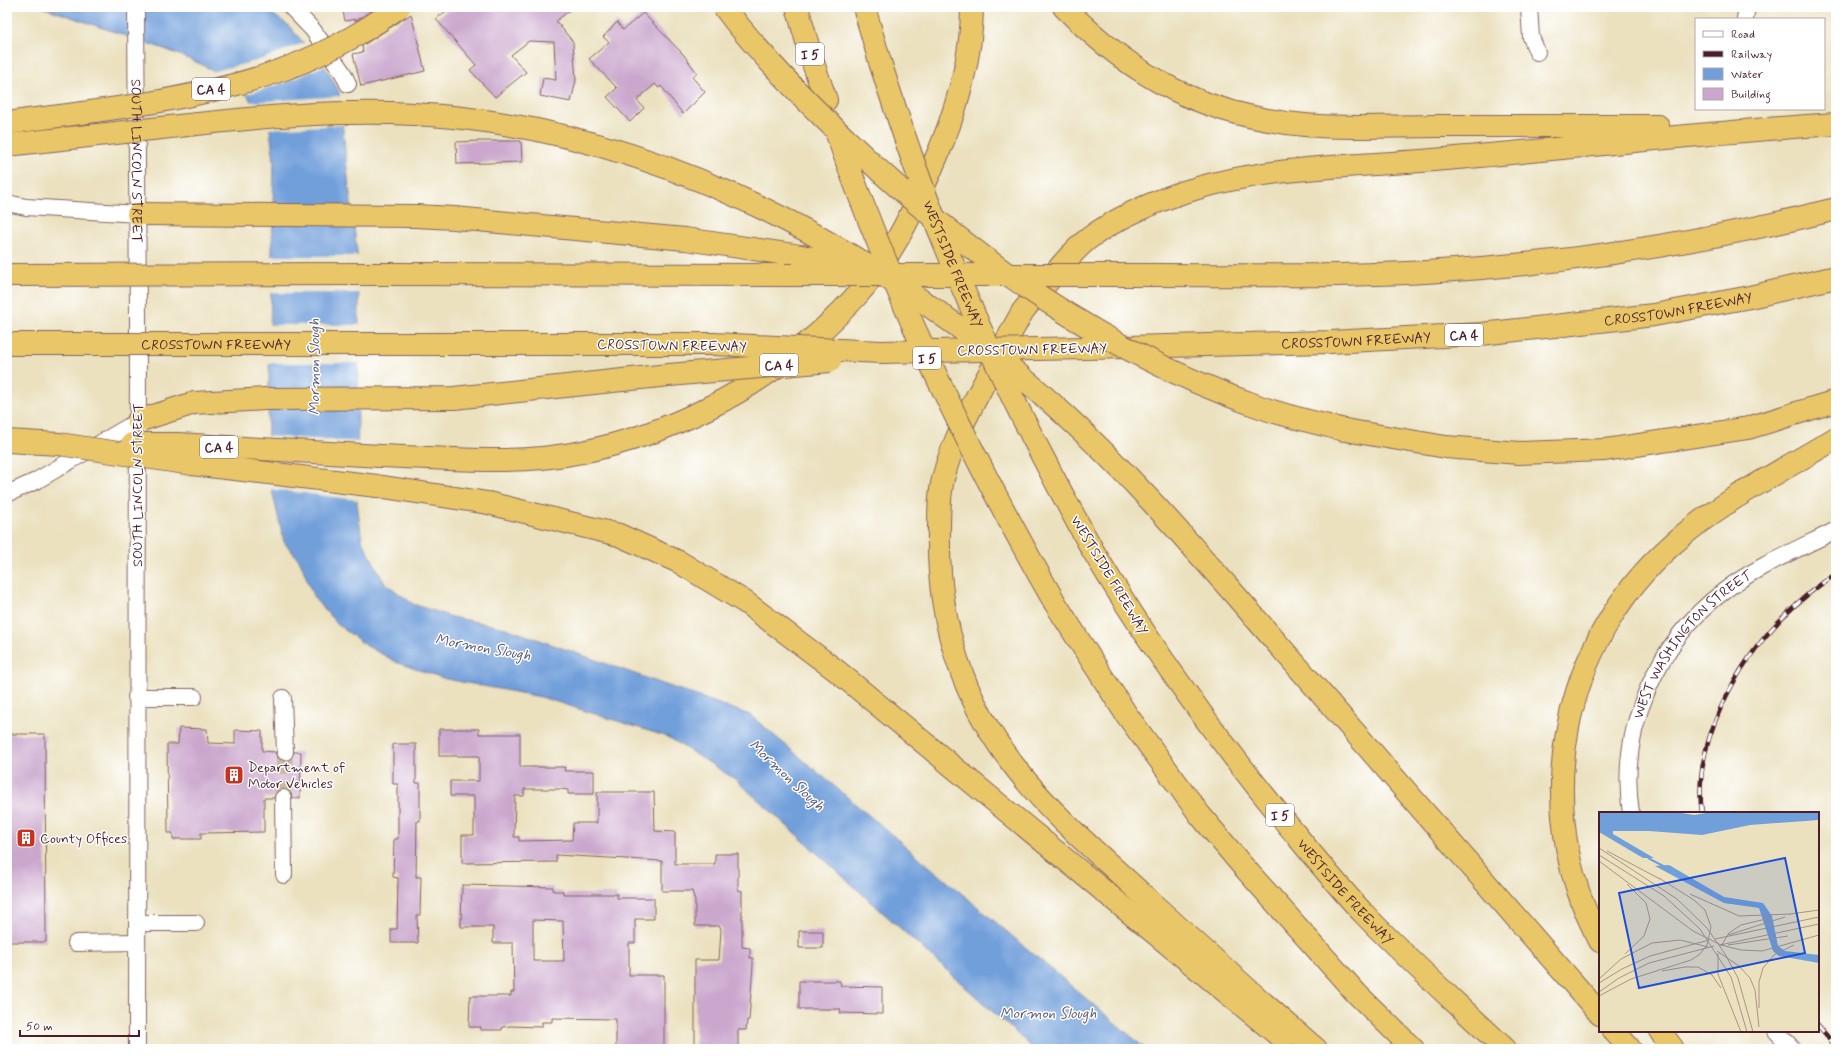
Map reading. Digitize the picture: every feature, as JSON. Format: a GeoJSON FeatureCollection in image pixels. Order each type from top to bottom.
{"type":"FeatureCollection","features":[{"type":"Feature","properties":{"kind":"highway","name":"CA 4"},"geometry":{"type":"LineString","coordinates":[[7,123],[173,98],[238,83],[269,74],[329,50],[357,35],[398,7]]}},
{"type":"Feature","properties":{"kind":"highway"},"geometry":{"type":"LineString","coordinates":[[724,7],[796,89],[871,163],[952,232],[1038,295],[1101,334],[1186,378],[1260,407],[1345,430],[1446,448],[1519,453],[1605,450],[1748,428],[1836,401]]}},
{"type":"Feature","properties":{"kind":"highway","name":"I 5"},"geometry":{"type":"LineString","coordinates":[[797,7],[812,63],[872,230],[926,356],[988,481],[1055,603],[1126,714],[1200,815],[1241,864],[1357,994],[1413,1049]]}},
{"type":"Feature","properties":{"kind":"highway","name":"WESTSIDE FREEWAY"},"geometry":{"type":"LineString","coordinates":[[864,7],[880,62],[922,187],[974,316],[1028,431],[1092,549],[1151,643],[1200,713],[1240,766],[1325,871],[1366,916],[1505,1049]]}},
{"type":"Feature","properties":{"kind":"highway","name":"CA 4"},"geometry":{"type":"LineString","coordinates":[[7,441],[59,444],[178,444],[380,456],[515,460],[581,452],[617,444],[662,429],[724,400],[759,380],[799,351],[838,316],[864,288],[887,257],[913,211],[943,143],[955,105],[966,58],[972,22],[972,7]]}},
{"type":"Feature","properties":{"kind":"highway"},"geometry":{"type":"LineString","coordinates":[[1064,7],[1090,33],[1118,56],[1164,85],[1186,96],[1222,110],[1271,121],[1306,125],[1359,126],[1674,126],[1737,131]]}},
{"type":"Feature","properties":{"kind":"highway"},"geometry":{"type":"LineString","coordinates":[[7,145],[268,116],[315,113],[390,113],[457,117],[524,128],[594,144],[646,160],[737,197],[805,230],[872,269],[946,318],[1022,377],[1103,450],[1139,487],[1229,588],[1599,1013]]}},
{"type":"Feature","properties":{"kind":"highway"},"geometry":{"type":"LineString","coordinates":[[1316,1049],[1195,942],[1056,814],[1019,772],[994,737],[978,709],[952,648],[941,589],[938,555],[942,484],[948,462],[966,417],[1025,308],[1071,254],[1089,239],[1113,222],[1183,192],[1258,175],[1454,159],[1737,131],[1836,124]]}},
{"type":"Feature","properties":{"kind":"highway"},"geometry":{"type":"LineString","coordinates":[[7,275],[384,274],[938,276],[1157,274],[1309,275],[1424,272],[1549,262],[1611,254],[1724,235],[1836,209]]}},
{"type":"Feature","properties":{"kind":"highway"},"geometry":{"type":"LineString","coordinates":[[138,214],[264,216],[360,215],[454,218],[578,228],[685,239],[938,276]]}},
{"type":"Feature","properties":{"kind":"highway","name":"CROSSTOWN FREEWAY"},"geometry":{"type":"LineString","coordinates":[[7,344],[713,344],[881,352],[1330,342],[1504,332],[1654,315],[1750,297],[1836,277]]}},
{"type":"Feature","properties":{"kind":"highway"},"geometry":{"type":"LineString","coordinates":[[138,422],[194,403],[265,399],[454,398],[669,375],[822,362],[881,352]]}},
{"type":"Feature","properties":{"kind":"highway"},"geometry":{"type":"LineString","coordinates":[[1599,939],[1577,888],[1564,829],[1562,768],[1570,711],[1589,656],[1614,610],[1642,574],[1674,542],[1720,508],[1836,438]]}},
{"type":"Feature","properties":{"kind":"highway"},"geometry":{"type":"LineString","coordinates":[[59,444],[192,464],[377,486],[488,503],[619,535],[678,562],[738,598],[837,671],[1295,1049]]}},
{"type":"Feature","properties":{"kind":"highway"},"geometry":{"type":"LineString","coordinates":[[1615,1032],[1630,1049]]}},
{"type":"Feature","properties":{"kind":"highway"},"geometry":{"type":"LineString","coordinates":[[1661,1032],[1673,1049]]}},
{"type":"Feature","properties":{"kind":"street","name":"SOUTH LINCOLN STREET"},"geometry":{"type":"LineString","coordinates":[[136,7],[138,214],[136,697],[137,1049]]}},
{"type":"Feature","properties":{"kind":"street"},"geometry":{"type":"LineString","coordinates":[[291,7],[314,30],[343,73],[348,84]]}},
{"type":"Feature","properties":{"kind":"street"},"geometry":{"type":"LineString","coordinates":[[1529,7],[1531,36],[1537,52]]}},
{"type":"Feature","properties":{"kind":"street"},"geometry":{"type":"LineString","coordinates":[[1745,18],[1747,7]]}},
{"type":"Feature","properties":{"kind":"street"},"geometry":{"type":"LineString","coordinates":[[7,203],[26,207],[138,214]]}},
{"type":"Feature","properties":{"kind":"street"},"geometry":{"type":"LineString","coordinates":[[7,494],[36,482],[138,422]]}},
{"type":"Feature","properties":{"kind":"street","name":"WEST WASHINGTON STREET"},"geometry":{"type":"LineString","coordinates":[[1631,812],[1628,794],[1628,770],[1636,720],[1644,695],[1668,650],[1691,621],[1724,590],[1743,578],[1836,530]]}},
{"type":"Feature","properties":{"kind":"street"},"geometry":{"type":"LineString","coordinates":[[136,697],[194,697]]}},
{"type":"Feature","properties":{"kind":"street"},"geometry":{"type":"LineString","coordinates":[[283,698],[284,752]]}},
{"type":"Feature","properties":{"kind":"street"},"geometry":{"type":"LineString","coordinates":[[283,798],[284,874]]}},
{"type":"Feature","properties":{"kind":"street"},"geometry":{"type":"LineString","coordinates":[[137,923],[196,923]]}},
{"type":"Feature","properties":{"kind":"street"},"geometry":{"type":"LineString","coordinates":[[76,943],[137,942]]}},
{"type":"Feature","properties":{"kind":"street"},"geometry":{"type":"LineString","coordinates":[[1777,1032],[1793,1049]]}},
{"type":"Feature","properties":{"kind":"water","name":"Mormon Slough"},"geometry":{"type":"Polygon","coordinates":[[[42,7],[262,7],[288,25],[328,71],[339,92],[357,251],[359,299],[357,503],[362,540],[384,582],[413,604],[452,617],[506,628],[750,715],[1146,1049],[1034,1049],[735,779],[668,737],[541,697],[446,679],[398,663],[367,646],[338,625],[314,598],[300,561],[284,542],[267,462],[274,161],[270,130],[247,95],[205,66],[170,51],[42,7]]]}},
{"type":"Feature","properties":{"kind":"pier"},"geometry":{"type":"Polygon","coordinates":[[[306,42],[326,65],[291,80],[261,90],[244,95],[211,72],[260,60],[306,42]]]}},
{"type":"Feature","properties":{"kind":"pier"},"geometry":{"type":"Polygon","coordinates":[[[342,96],[345,125],[268,129],[249,102],[342,96]]]}},
{"type":"Feature","properties":{"kind":"pier"},"geometry":{"type":"Polygon","coordinates":[[[270,256],[359,256],[361,293],[269,293],[270,256]]]}},
{"type":"Feature","properties":{"kind":"pier"},"geometry":{"type":"Polygon","coordinates":[[[269,325],[361,325],[360,363],[268,363],[269,325]]]}},
{"type":"Feature","properties":{"kind":"pier"},"geometry":{"type":"Polygon","coordinates":[[[266,436],[360,442],[359,500],[270,489],[265,462],[266,436]]]}},
{"type":"Feature","properties":{"kind":"building"},"geometry":{"type":"Polygon","coordinates":[[[342,7],[377,7],[355,21],[355,19],[345,21],[342,7]]]}},
{"type":"Feature","properties":{"kind":"building"},"geometry":{"type":"Polygon","coordinates":[[[451,7],[574,7],[556,21],[573,42],[576,80],[571,102],[540,96],[543,78],[556,80],[554,42],[529,41],[511,55],[526,72],[495,97],[470,70],[476,65],[436,19],[451,7]]]}},
{"type":"Feature","properties":{"kind":"building"},"geometry":{"type":"Polygon","coordinates":[[[643,13],[683,54],[697,73],[692,77],[705,92],[683,114],[661,86],[659,88],[655,84],[637,100],[644,108],[630,122],[607,97],[617,88],[589,59],[609,42],[603,37],[617,22],[623,30],[643,13]]]}},
{"type":"Feature","properties":{"kind":"building"},"geometry":{"type":"Polygon","coordinates":[[[411,14],[425,71],[361,86],[353,54],[363,52],[362,46],[411,14]]]}},
{"type":"Feature","properties":{"kind":"building"},"geometry":{"type":"Polygon","coordinates":[[[521,141],[522,162],[457,164],[456,142],[521,141]]]}},
{"type":"Feature","properties":{"kind":"building","name":"Department of Motor Vehicles"},"geometry":{"type":"Polygon","coordinates":[[[179,728],[207,729],[208,743],[235,744],[235,730],[262,731],[262,751],[275,752],[277,757],[285,761],[290,760],[294,752],[301,752],[300,798],[292,798],[291,793],[283,789],[278,790],[274,798],[264,798],[264,832],[201,833],[201,839],[173,839],[173,833],[168,833],[167,744],[178,744],[179,728]]]}},
{"type":"Feature","properties":{"kind":"building"},"geometry":{"type":"Polygon","coordinates":[[[439,729],[479,729],[479,734],[520,734],[520,767],[565,767],[564,771],[594,771],[594,794],[568,794],[568,790],[561,789],[524,789],[524,796],[515,796],[514,837],[519,837],[519,841],[572,840],[573,823],[597,823],[597,792],[654,792],[655,831],[675,832],[675,864],[715,864],[715,854],[738,854],[738,890],[742,891],[742,947],[750,948],[750,958],[753,958],[753,965],[749,1020],[747,1020],[746,1030],[738,1030],[738,1049],[695,1049],[695,960],[719,960],[721,930],[720,926],[695,926],[695,901],[692,891],[662,891],[662,861],[556,855],[556,862],[462,863],[462,835],[474,835],[474,796],[450,796],[450,781],[479,781],[479,756],[439,756],[439,729]]]}},
{"type":"Feature","properties":{"kind":"building","name":"County Offices"},"geometry":{"type":"Polygon","coordinates":[[[7,734],[45,734],[46,942],[7,942],[7,734]]]}},
{"type":"Feature","properties":{"kind":"building"},"geometry":{"type":"Polygon","coordinates":[[[393,744],[416,744],[416,783],[420,783],[420,821],[417,821],[416,877],[421,877],[420,915],[417,915],[418,943],[391,943],[391,929],[397,929],[398,878],[393,877],[394,839],[398,839],[398,784],[393,784],[393,744]]]}},
{"type":"Feature","properties":{"kind":"building"},"geometry":{"type":"Polygon","coordinates":[[[462,885],[553,887],[553,891],[563,891],[563,894],[617,894],[617,898],[654,898],[654,919],[635,919],[635,943],[629,943],[629,975],[664,975],[664,1048],[616,1049],[616,1019],[552,1018],[552,1022],[542,1022],[542,1027],[511,1026],[502,1027],[502,1030],[480,1030],[481,1027],[469,1027],[470,996],[511,996],[511,992],[514,992],[513,943],[493,943],[493,927],[461,927],[462,885]],[[533,920],[533,961],[564,961],[563,921],[533,920]]]}},
{"type":"Feature","properties":{"kind":"building"},"geometry":{"type":"Polygon","coordinates":[[[799,931],[823,931],[823,948],[799,948],[799,931]]]}},
{"type":"Feature","properties":{"kind":"building"},"geometry":{"type":"Polygon","coordinates":[[[799,981],[840,981],[841,986],[882,987],[882,1014],[840,1013],[841,1009],[799,1009],[799,981]]]}},
{"type":"Feature","properties":{"kind":"tunnel"},"geometry":{"type":"LineString","coordinates":[[283,798],[285,752]]}},
{"type":"Feature","properties":{"kind":"railway"},"geometry":{"type":"LineString","coordinates":[[1702,812],[1701,787],[1704,760],[1711,733],[1721,707],[1734,681],[1766,635],[1784,616],[1796,604],[1836,574]]}},
{"type":"Feature","properties":{"kind":"railway"},"geometry":{"type":"LineString","coordinates":[[1819,1026],[1836,1047]]}},
{"type":"Feature","properties":{"kind":"place","name":"Department of Motor Vehicles"},"geometry":{"type":"Point","coordinates":[234,775]}},
{"type":"Feature","properties":{"kind":"place","name":"County Offices"},"geometry":{"type":"Point","coordinates":[26,838]}}]}
